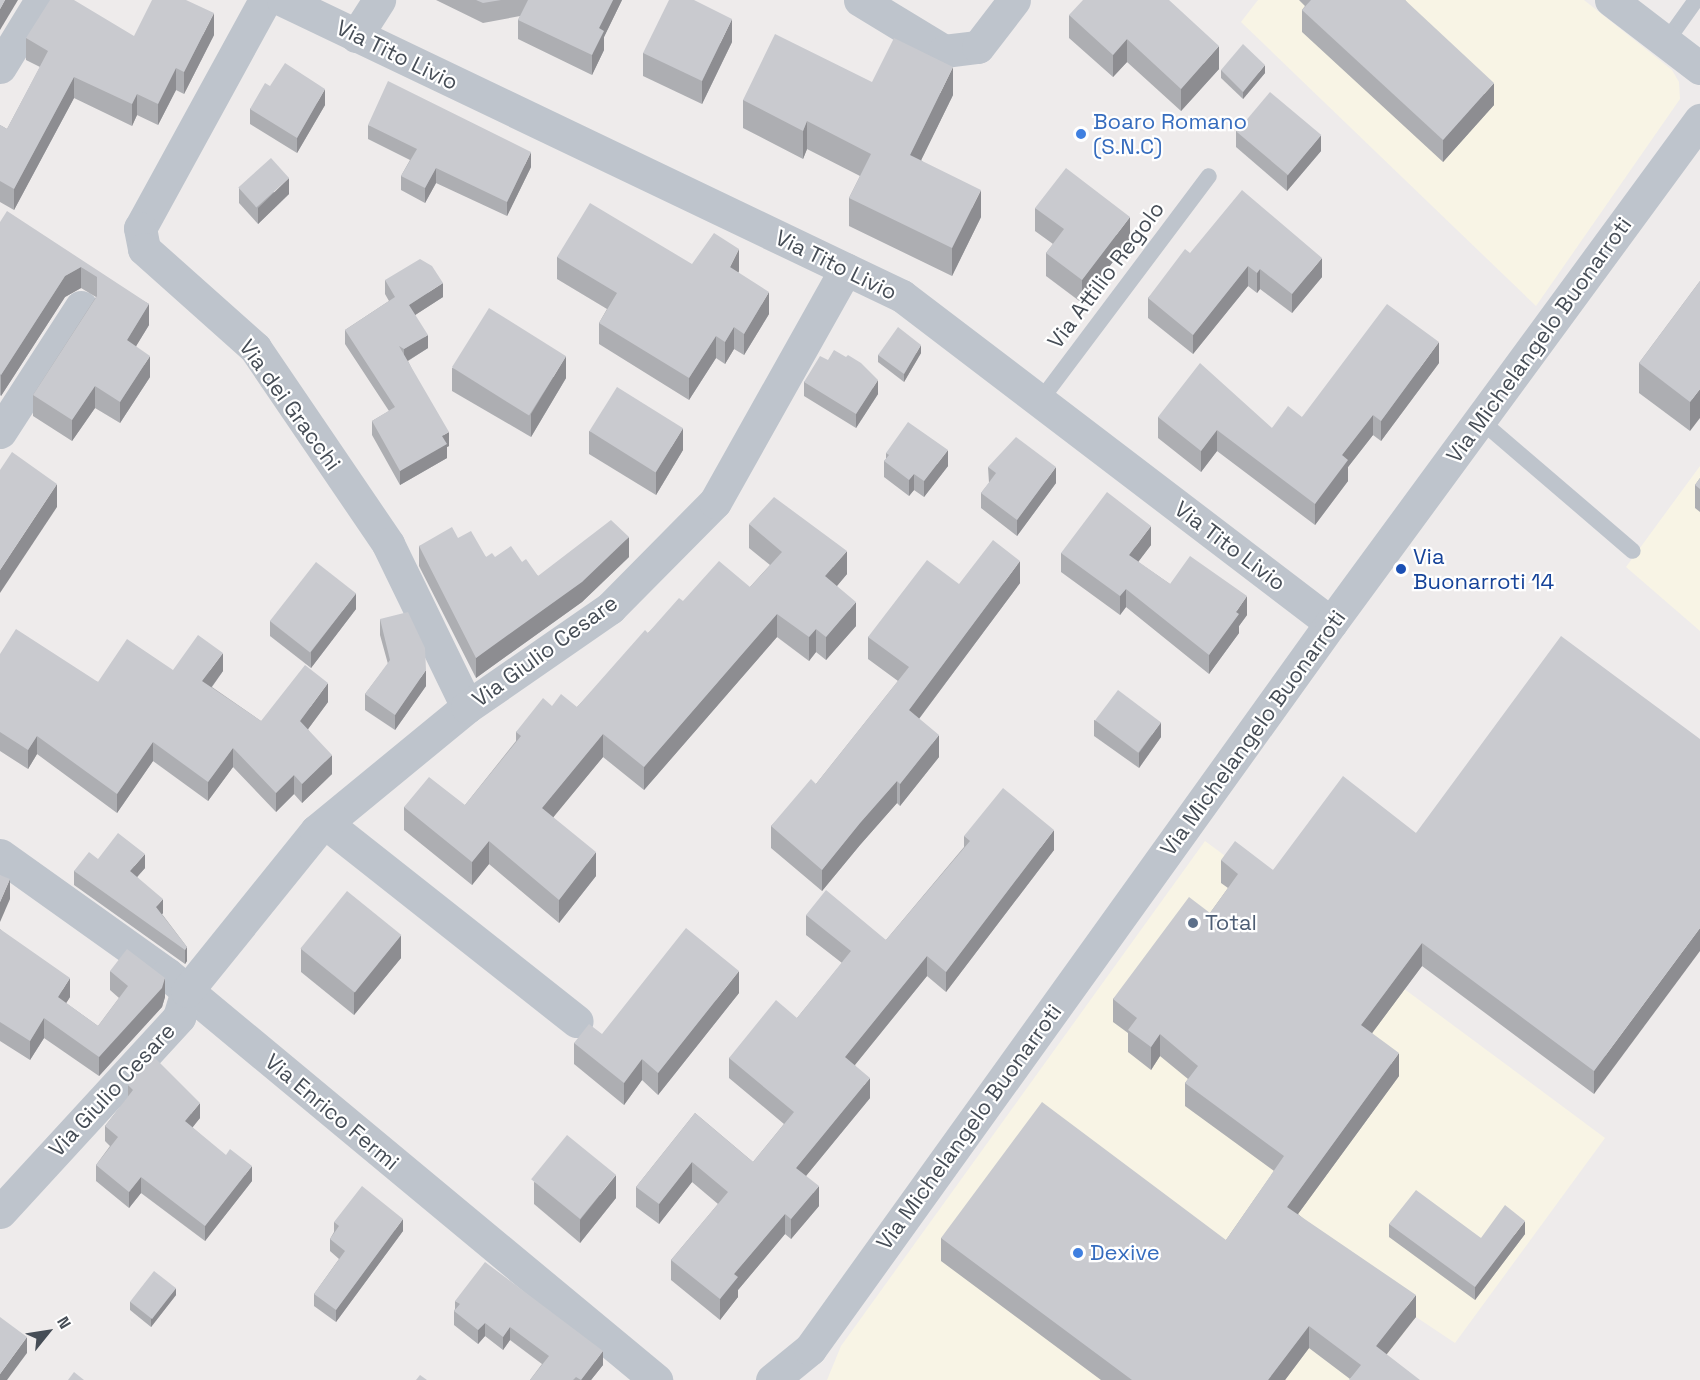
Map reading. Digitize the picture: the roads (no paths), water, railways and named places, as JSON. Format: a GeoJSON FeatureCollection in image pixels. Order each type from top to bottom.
{"type":"FeatureCollection","features":[{"type":"Feature","properties":{"kind":"street"},"geometry":{"type":"LineString","coordinates":[[0,67],[41,0]]}},
{"type":"Feature","properties":{"kind":"street","name":"Via dei Gracchi"},"geometry":{"type":"LineString","coordinates":[[265,0],[140,228],[144,249],[255,348],[388,544],[468,707]]}},
{"type":"Feature","properties":{"kind":"street","name":"Via Tito Livio"},"geometry":{"type":"LineString","coordinates":[[283,0],[902,296],[1331,623]]}},
{"type":"Feature","properties":{"kind":"street"},"geometry":{"type":"LineString","coordinates":[[356,36],[379,0]]}},
{"type":"Feature","properties":{"kind":"street"},"geometry":{"type":"LineString","coordinates":[[860,0],[944,51],[978,47],[1014,0]]}},
{"type":"Feature","properties":{"kind":"street"},"geometry":{"type":"LineString","coordinates":[[1611,0],[1700,68]]}},
{"type":"Feature","properties":{"kind":"street","name":"Via Michelangelo Buonarroti"},"geometry":{"type":"LineString","coordinates":[[772,1380],[807,1364],[1331,623],[1700,120]]}},
{"type":"Feature","properties":{"kind":"street","name":"Via Giulio Cesare"},"geometry":{"type":"LineString","coordinates":[[0,1212],[179,1017],[187,991],[316,831],[468,707],[610,608],[715,502],[846,269]]}},
{"type":"Feature","properties":{"kind":"street"},"geometry":{"type":"LineString","coordinates":[[0,432],[81,307]]}},
{"type":"Feature","properties":{"kind":"street"},"geometry":{"type":"LineString","coordinates":[[327,824],[576,1021]]}},
{"type":"Feature","properties":{"kind":"street","name":"Via Enrico Fermi"},"geometry":{"type":"LineString","coordinates":[[0,855],[187,991],[656,1380]]}},
{"type":"Feature","properties":{"kind":"lane"},"geometry":{"type":"LineString","coordinates":[[1666,42],[1696,0]]}},
{"type":"Feature","properties":{"kind":"lane","name":"Via Attilio Regolo"},"geometry":{"type":"LineString","coordinates":[[1040,401],[1209,176]]}},
{"type":"Feature","properties":{"kind":"lane"},"geometry":{"type":"LineString","coordinates":[[1480,420],[1633,551]]}},
{"type":"Feature","properties":{"kind":"place","name":"Boaro Romano (S.N.C)"},"geometry":{"type":"Point","coordinates":[1081,134]}},
{"type":"Feature","properties":{"kind":"place","name":"Via Buonarroti 14"},"geometry":{"type":"Point","coordinates":[1401,569]}},
{"type":"Feature","properties":{"kind":"place","name":"Total"},"geometry":{"type":"Point","coordinates":[1193,923]}},
{"type":"Feature","properties":{"kind":"place","name":"Dexive"},"geometry":{"type":"Point","coordinates":[1078,1253]}}]}
